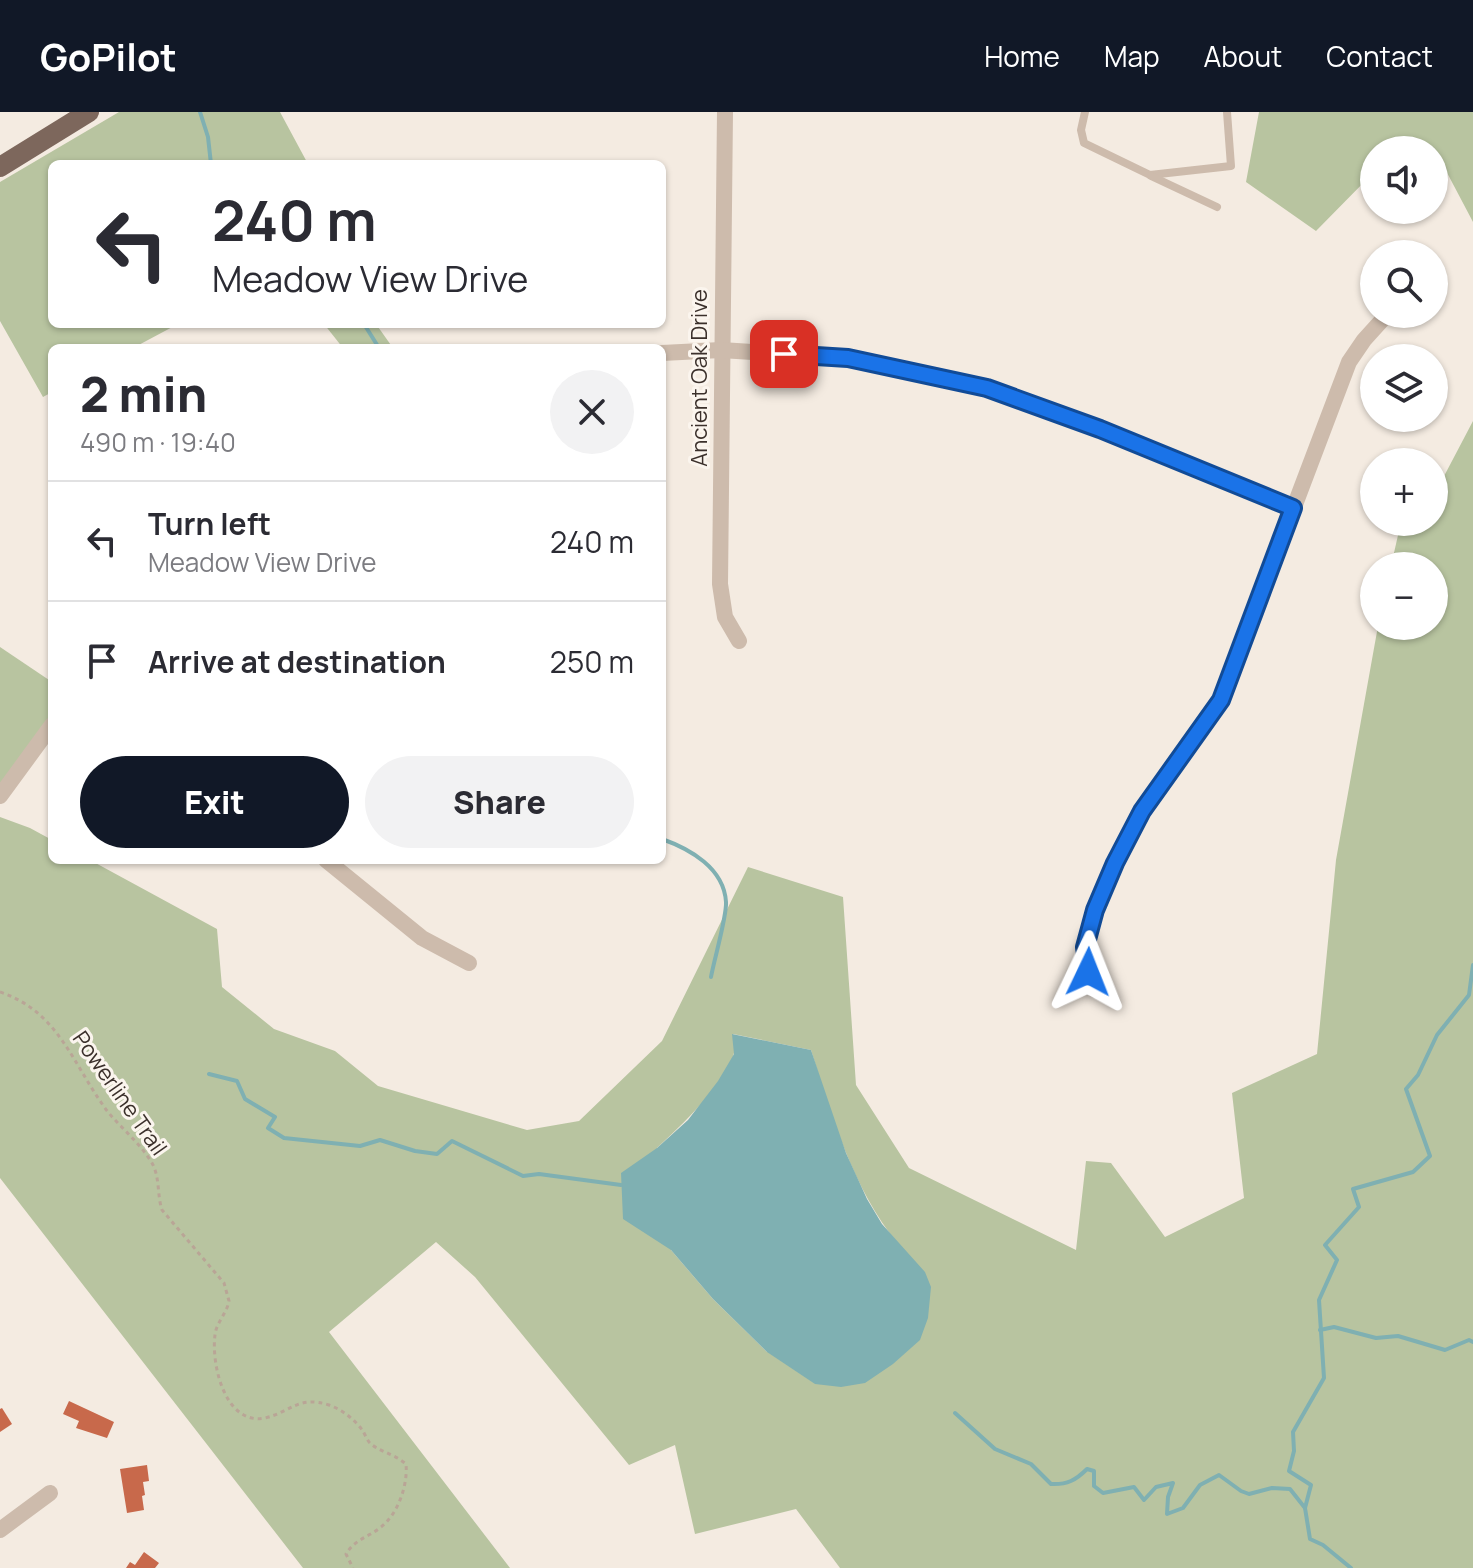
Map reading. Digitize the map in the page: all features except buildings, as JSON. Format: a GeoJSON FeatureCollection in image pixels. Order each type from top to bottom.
{"type":"FeatureCollection","features":[{"type":"Feature","properties":{"kind":"main road"},"geometry":{"type":"LineString","coordinates":[[0,167],[89,112]]}},
{"type":"Feature","properties":{"kind":"street","name":"Ancient Oak Drive"},"geometry":{"type":"LineString","coordinates":[[725,112],[720,584],[725,617],[739,641]]}},
{"type":"Feature","properties":{"kind":"street"},"geometry":{"type":"LineString","coordinates":[[1095,990],[1088,972],[1085,947],[1095,910],[1142,811],[1221,700],[1349,362],[1375,328]]}},
{"type":"Feature","properties":{"kind":"street"},"geometry":{"type":"LineString","coordinates":[[666,353],[721,350],[848,358],[987,388],[1100,429],[1293,508]]}},
{"type":"Feature","properties":{"kind":"street"},"geometry":{"type":"LineString","coordinates":[[0,796],[48,730]]}},
{"type":"Feature","properties":{"kind":"street"},"geometry":{"type":"LineString","coordinates":[[331,864],[422,938],[469,963]]}},
{"type":"Feature","properties":{"kind":"street"},"geometry":{"type":"LineString","coordinates":[[0,1530],[50,1493]]}},
{"type":"Feature","properties":{"kind":"lane"},"geometry":{"type":"LineString","coordinates":[[1085,112],[1081,130],[1084,143],[1217,207]]}},
{"type":"Feature","properties":{"kind":"lane"},"geometry":{"type":"LineString","coordinates":[[1150,175],[1231,166],[1227,112]]}},
{"type":"Feature","properties":{"kind":"path","name":"Powerline Trail"},"geometry":{"type":"LineString","coordinates":[[0,992],[20,999],[36,1010],[60,1035],[110,1113],[125,1127],[153,1164],[162,1210],[224,1283],[229,1301],[215,1332],[215,1347],[223,1394],[233,1407],[251,1418],[262,1419],[302,1403],[329,1406],[349,1415],[362,1429],[368,1442],[394,1453],[406,1464],[407,1473],[397,1507],[380,1529],[346,1554],[353,1568]]}},
{"type":"Feature","properties":{"kind":"green space"},"geometry":{"type":"Polygon","coordinates":[[[119,112],[280,112],[306,160],[48,160],[48,328],[170,328],[140,344],[48,344],[48,394],[43,397],[0,321],[0,182],[119,112]]]}},
{"type":"Feature","properties":{"kind":"green space"},"geometry":{"type":"Polygon","coordinates":[[[1259,112],[1473,112],[1473,222],[1448,175],[1448,136],[1360,136],[1360,186],[1316,231],[1246,182],[1259,112]]]}},
{"type":"Feature","properties":{"kind":"green space"},"geometry":{"type":"Polygon","coordinates":[[[327,328],[379,328],[390,344],[340,344],[327,328]]]}},
{"type":"Feature","properties":{"kind":"green space"},"geometry":{"type":"Polygon","coordinates":[[[1473,421],[1473,1568],[840,1568],[796,1509],[695,1534],[675,1445],[629,1465],[475,1277],[436,1242],[329,1332],[510,1568],[303,1568],[0,1178],[0,817],[48,838],[48,864],[97,864],[217,929],[222,987],[274,1029],[335,1051],[378,1086],[527,1130],[579,1121],[662,1041],[748,867],[843,897],[856,1085],[909,1168],[1076,1250],[1086,1161],[1111,1163],[1165,1237],[1244,1198],[1232,1093],[1317,1054],[1336,860],[1375,640],[1448,640],[1448,552],[1394,552],[1398,536],[1448,536],[1448,469],[1473,421]],[[733,1034],[734,1053],[722,1077],[701,1104],[657,1148],[671,1250],[713,1299],[767,1352],[898,1244],[868,1200],[846,1152],[811,1050],[733,1034]]]}},
{"type":"Feature","properties":{"kind":"green space"},"geometry":{"type":"Polygon","coordinates":[[[0,647],[48,679],[48,730],[0,796],[0,647]]]}},
{"type":"Feature","properties":{"kind":"water"},"geometry":{"type":"Polygon","coordinates":[[[732,1034],[811,1050],[846,1153],[867,1199],[882,1224],[925,1272],[931,1287],[928,1318],[920,1340],[865,1383],[841,1387],[815,1384],[767,1352],[713,1299],[671,1250],[623,1219],[621,1173],[657,1148],[688,1120],[734,1054],[732,1034]]]}},
{"type":"Feature","properties":{"kind":"waterway"},"geometry":{"type":"LineString","coordinates":[[200,112],[208,137],[211,160]]}},
{"type":"Feature","properties":{"kind":"waterway"},"geometry":{"type":"LineString","coordinates":[[366,328],[376,344]]}},
{"type":"Feature","properties":{"kind":"waterway"},"geometry":{"type":"LineString","coordinates":[[666,841],[684,848],[704,862],[724,890],[724,917],[711,977]]}},
{"type":"Feature","properties":{"kind":"waterway"},"geometry":{"type":"LineString","coordinates":[[1305,1508],[1311,1485],[1289,1471],[1294,1451],[1293,1432],[1324,1378],[1319,1300],[1337,1260],[1325,1245],[1359,1207],[1353,1189],[1413,1172],[1430,1156],[1406,1089],[1418,1075],[1437,1035],[1469,995],[1473,965]]}},
{"type":"Feature","properties":{"kind":"waterway"},"geometry":{"type":"LineString","coordinates":[[209,1074],[237,1081],[245,1099],[275,1117],[268,1128],[284,1138],[360,1146],[380,1140],[437,1154],[452,1141],[523,1176],[539,1174],[621,1185]]}},
{"type":"Feature","properties":{"kind":"waterway"},"geometry":{"type":"LineString","coordinates":[[1320,1330],[1334,1327],[1376,1338],[1398,1336],[1445,1350],[1469,1340],[1473,1342]]}},
{"type":"Feature","properties":{"kind":"waterway"},"geometry":{"type":"LineString","coordinates":[[955,1413],[995,1449],[1031,1464],[1051,1484],[1071,1481],[1087,1469],[1094,1471],[1094,1486],[1103,1493],[1134,1487],[1144,1500],[1156,1487],[1173,1483],[1167,1514],[1183,1508],[1200,1485],[1219,1475],[1249,1494],[1272,1488],[1290,1489],[1305,1508],[1310,1539],[1323,1545],[1351,1568]]}},
{"type":"Feature","properties":{"kind":"route"},"geometry":{"type":"LineString","coordinates":[[784,354],[848,358],[987,388],[1100,429],[1293,508],[1221,700],[1142,811],[1115,863],[1095,910],[1085,947],[1088,972]]}}]}
